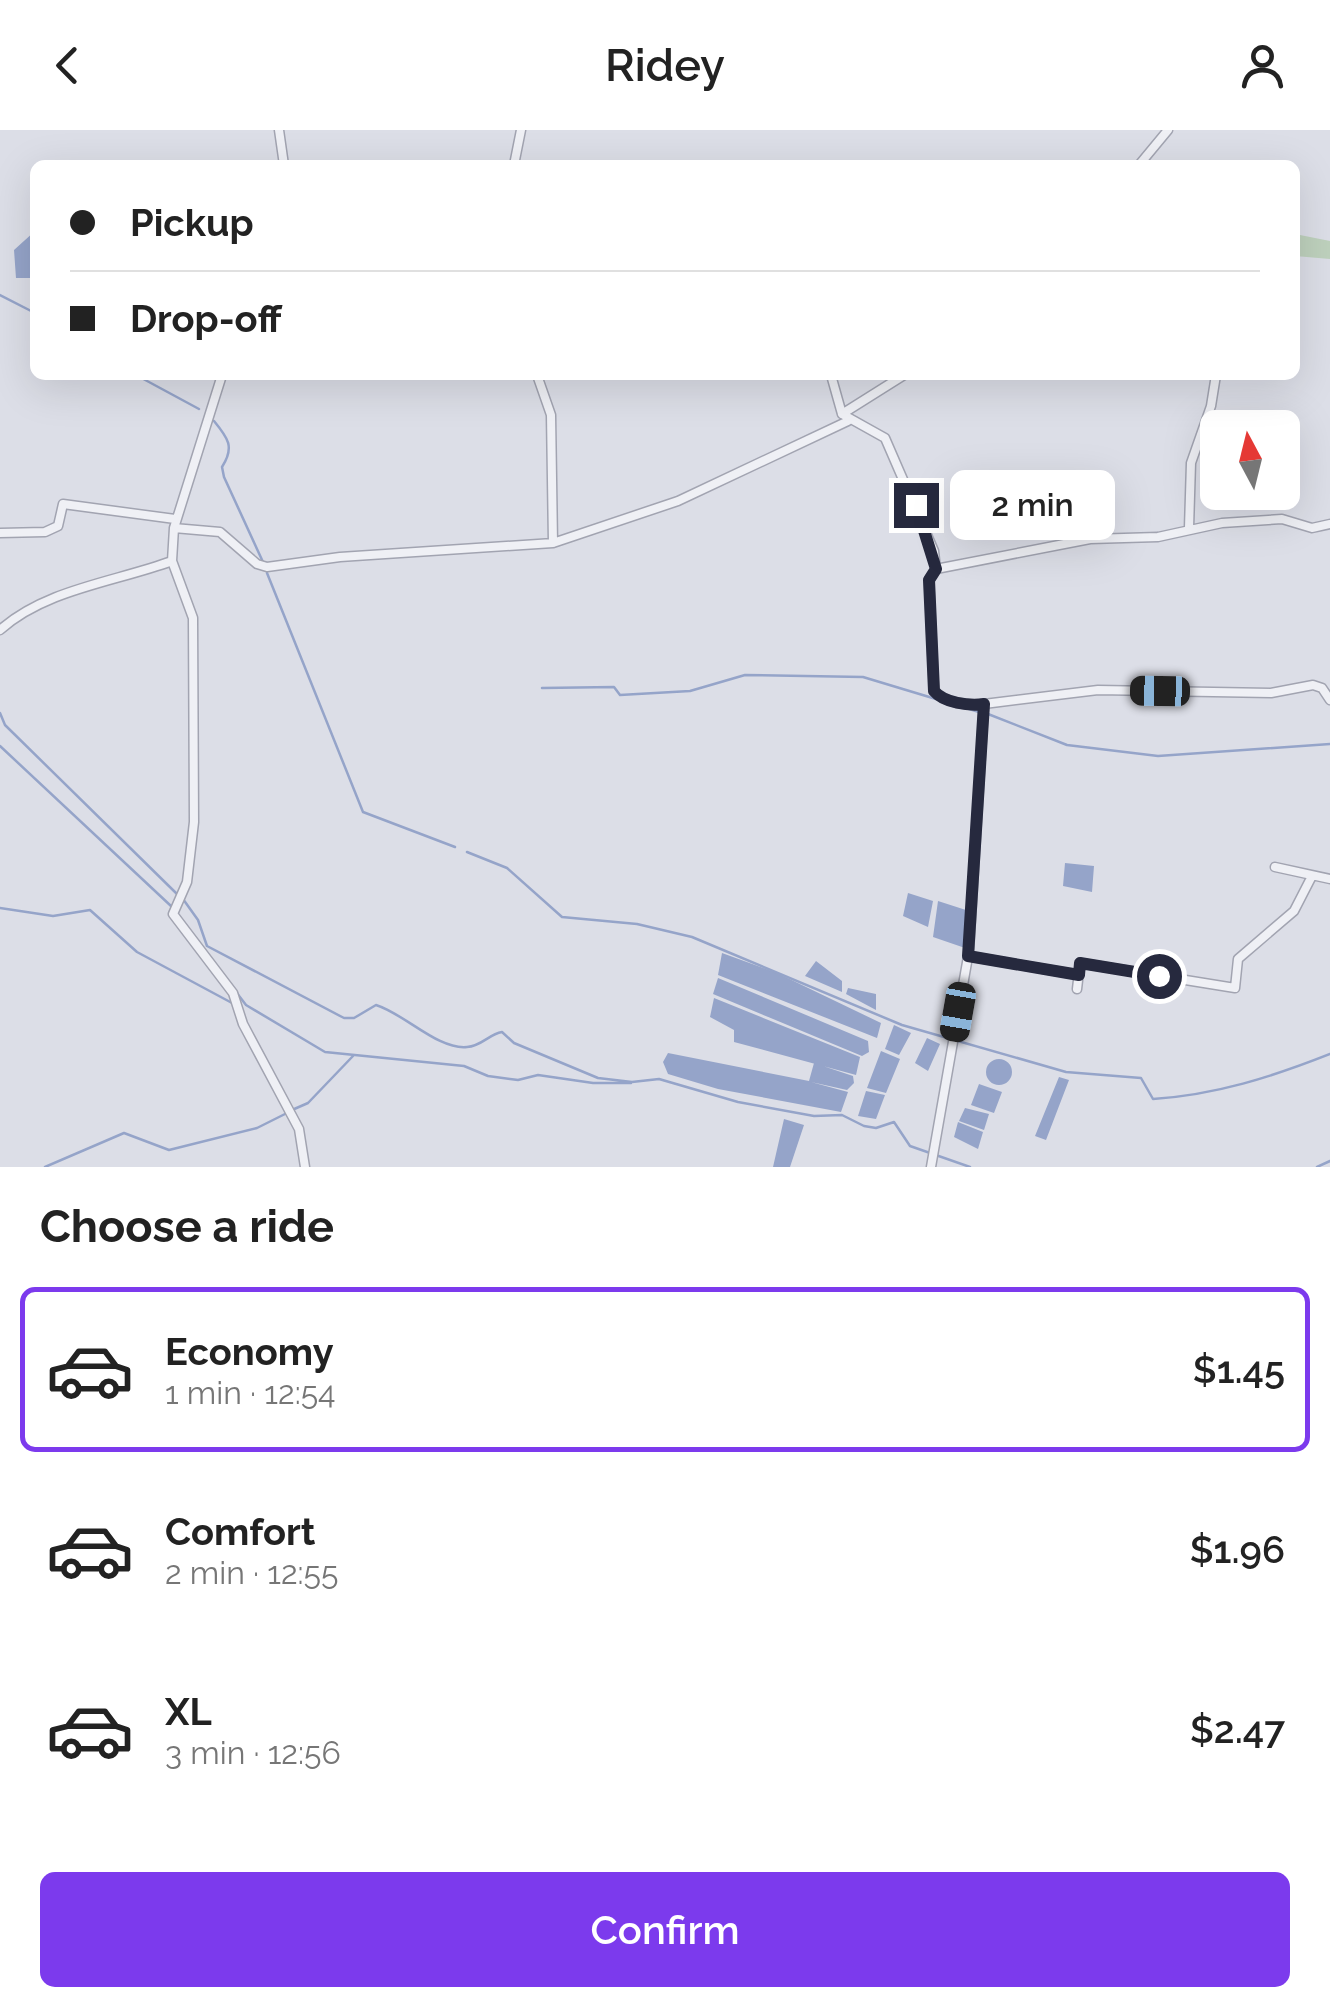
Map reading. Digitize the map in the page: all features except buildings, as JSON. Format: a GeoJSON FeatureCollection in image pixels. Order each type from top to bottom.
{"type":"FeatureCollection","features":[{"type":"Feature","properties":{"kind":"street"},"geometry":{"type":"LineString","coordinates":[[279,130],[283,160]]}},
{"type":"Feature","properties":{"kind":"street"},"geometry":{"type":"LineString","coordinates":[[515,160],[521,130]]}},
{"type":"Feature","properties":{"kind":"street"},"geometry":{"type":"LineString","coordinates":[[1143,160],[1168,130]]}},
{"type":"Feature","properties":{"kind":"street"},"geometry":{"type":"LineString","coordinates":[[220,380],[175,523],[172,561],[193,618],[194,822],[187,882],[173,914],[233,993],[243,1024],[299,1128],[305,1167]]}},
{"type":"Feature","properties":{"kind":"street"},"geometry":{"type":"LineString","coordinates":[[539,380],[551,415],[553,543]]}},
{"type":"Feature","properties":{"kind":"street"},"geometry":{"type":"LineString","coordinates":[[833,380],[845,417],[885,438],[922,520],[936,569]]}},
{"type":"Feature","properties":{"kind":"street"},"geometry":{"type":"LineString","coordinates":[[0,533],[46,532],[58,526],[63,504],[220,532],[257,564],[267,567],[340,557],[423,555],[553,543],[678,501],[845,417],[897,380]]}},
{"type":"Feature","properties":{"kind":"street"},"geometry":{"type":"LineString","coordinates":[[1189,528],[1190,463],[1211,406],[1215,380]]}},
{"type":"Feature","properties":{"kind":"street"},"geometry":{"type":"LineString","coordinates":[[1330,524],[1312,528],[1282,519],[1189,528],[1158,536],[1090,539],[936,569],[929,580],[934,691],[938,697],[972,706],[1098,690],[1272,693],[1313,686],[1322,688],[1330,700]]}},
{"type":"Feature","properties":{"kind":"street"},"geometry":{"type":"LineString","coordinates":[[0,630],[52,597],[116,582],[172,561]]}},
{"type":"Feature","properties":{"kind":"street"},"geometry":{"type":"LineString","coordinates":[[931,1167],[968,956],[984,704]]}},
{"type":"Feature","properties":{"kind":"street"},"geometry":{"type":"LineString","coordinates":[[1274,867],[1330,879]]}},
{"type":"Feature","properties":{"kind":"street"},"geometry":{"type":"LineString","coordinates":[[1077,989],[1080,963],[1235,988],[1238,959],[1294,911],[1312,876]]}},
{"type":"Feature","properties":{"kind":"street"},"geometry":{"type":"LineString","coordinates":[[968,956],[1079,975]]}},
{"type":"Feature","properties":{"kind":"green space"},"geometry":{"type":"Polygon","coordinates":[[[1300,235],[1330,241],[1330,259],[1300,256],[1300,235]]]}},
{"type":"Feature","properties":{"kind":"water"},"geometry":{"type":"Polygon","coordinates":[[[30,236],[30,278],[16,278],[14,250],[30,236]]]}},
{"type":"Feature","properties":{"kind":"water"},"geometry":{"type":"Polygon","coordinates":[[[1065,863],[1094,866],[1092,892],[1063,886],[1065,863]]]}},
{"type":"Feature","properties":{"kind":"water"},"geometry":{"type":"Polygon","coordinates":[[[908,893],[933,901],[928,927],[903,916],[908,893]]]}},
{"type":"Feature","properties":{"kind":"water"},"geometry":{"type":"Polygon","coordinates":[[[938,901],[969,911],[965,948],[933,937],[938,901]]]}},
{"type":"Feature","properties":{"kind":"water"},"geometry":{"type":"Polygon","coordinates":[[[722,953],[777,973],[881,1023],[877,1038],[718,975],[722,953]]]}},
{"type":"Feature","properties":{"kind":"water"},"geometry":{"type":"Polygon","coordinates":[[[816,961],[842,981],[842,992],[805,976],[816,961]]]}},
{"type":"Feature","properties":{"kind":"water"},"geometry":{"type":"Polygon","coordinates":[[[718,978],[868,1041],[869,1052],[862,1056],[713,994],[718,978]]]}},
{"type":"Feature","properties":{"kind":"water"},"geometry":{"type":"Polygon","coordinates":[[[848,988],[876,994],[876,1010],[846,994],[848,988]]]}},
{"type":"Feature","properties":{"kind":"water"},"geometry":{"type":"Polygon","coordinates":[[[714,998],[860,1057],[856,1075],[734,1042],[734,1030],[710,1017],[714,998]]]}},
{"type":"Feature","properties":{"kind":"water"},"geometry":{"type":"Polygon","coordinates":[[[894,1025],[911,1033],[899,1055],[885,1049],[894,1025]]]}},
{"type":"Feature","properties":{"kind":"water"},"geometry":{"type":"Polygon","coordinates":[[[927,1038],[940,1044],[928,1071],[915,1063],[927,1038]]]}},
{"type":"Feature","properties":{"kind":"water"},"geometry":{"type":"Polygon","coordinates":[[[881,1051],[900,1059],[886,1093],[867,1088],[881,1051]]]}},
{"type":"Feature","properties":{"kind":"water"},"geometry":{"type":"Polygon","coordinates":[[[668,1053],[809,1081],[814,1063],[853,1076],[854,1083],[847,1090],[811,1082],[848,1092],[841,1112],[718,1089],[668,1074],[663,1062],[668,1053]]]}},
{"type":"Feature","properties":{"kind":"water"},"geometry":{"type":"Polygon","coordinates":[[[999,1059],[1008,1063],[1012,1072],[1008,1081],[999,1085],[990,1081],[986,1072],[990,1063],[999,1059]]]}},
{"type":"Feature","properties":{"kind":"water"},"geometry":{"type":"Polygon","coordinates":[[[1059,1077],[1069,1080],[1046,1140],[1035,1136],[1059,1077]]]}},
{"type":"Feature","properties":{"kind":"water"},"geometry":{"type":"Polygon","coordinates":[[[979,1084],[1002,1092],[994,1113],[971,1105],[979,1084]]]}},
{"type":"Feature","properties":{"kind":"water"},"geometry":{"type":"Polygon","coordinates":[[[866,1091],[885,1095],[876,1119],[858,1116],[866,1091]]]}},
{"type":"Feature","properties":{"kind":"water"},"geometry":{"type":"Polygon","coordinates":[[[965,1108],[989,1114],[984,1130],[959,1121],[965,1108]]]}},
{"type":"Feature","properties":{"kind":"water"},"geometry":{"type":"Polygon","coordinates":[[[784,1119],[804,1125],[790,1167],[773,1167],[784,1119]]]}},
{"type":"Feature","properties":{"kind":"water"},"geometry":{"type":"Polygon","coordinates":[[[958,1122],[983,1132],[978,1149],[954,1137],[958,1122]]]}},
{"type":"Feature","properties":{"kind":"waterway"},"geometry":{"type":"LineString","coordinates":[[0,295],[30,310]]}},
{"type":"Feature","properties":{"kind":"waterway"},"geometry":{"type":"LineString","coordinates":[[145,380],[199,409]]}},
{"type":"Feature","properties":{"kind":"waterway"},"geometry":{"type":"LineString","coordinates":[[214,421],[228,443],[222,467],[224,477],[263,562]]}},
{"type":"Feature","properties":{"kind":"waterway"},"geometry":{"type":"LineString","coordinates":[[267,573],[363,812],[455,847]]}},
{"type":"Feature","properties":{"kind":"waterway"},"geometry":{"type":"LineString","coordinates":[[542,688],[614,687],[620,695],[690,691],[745,675],[863,677],[979,712]]}},
{"type":"Feature","properties":{"kind":"waterway"},"geometry":{"type":"LineString","coordinates":[[0,713],[5,725],[177,894]]}},
{"type":"Feature","properties":{"kind":"waterway"},"geometry":{"type":"LineString","coordinates":[[988,714],[1067,745],[1158,756],[1330,744]]}},
{"type":"Feature","properties":{"kind":"waterway"},"geometry":{"type":"LineString","coordinates":[[0,746],[171,906]]}},
{"type":"Feature","properties":{"kind":"waterway"},"geometry":{"type":"LineString","coordinates":[[467,852],[507,868],[562,917],[637,924],[692,937],[902,1025],[1066,1072],[1141,1078],[1153,1099],[1243,1084],[1330,1054]]}},
{"type":"Feature","properties":{"kind":"waterway"},"geometry":{"type":"LineString","coordinates":[[183,899],[198,920],[207,946],[344,1018],[354,1018],[376,1005],[456,1046],[472,1046],[502,1032],[514,1043],[598,1078],[632,1082],[659,1079],[738,1102],[814,1116],[842,1115],[876,1128],[894,1122],[910,1146],[970,1167]]}},
{"type":"Feature","properties":{"kind":"waterway"},"geometry":{"type":"LineString","coordinates":[[0,908],[53,916],[90,910],[137,952],[232,1003]]}},
{"type":"Feature","properties":{"kind":"waterway"},"geometry":{"type":"LineString","coordinates":[[211,959],[246,1005],[325,1052],[464,1066],[488,1076],[518,1080],[538,1075],[593,1083],[631,1083]]}},
{"type":"Feature","properties":{"kind":"waterway"},"geometry":{"type":"LineString","coordinates":[[292,1110],[308,1103],[353,1056]]}},
{"type":"Feature","properties":{"kind":"waterway"},"geometry":{"type":"LineString","coordinates":[[45,1167],[124,1133],[169,1150],[257,1128],[285,1114]]}},
{"type":"Feature","properties":{"kind":"waterway"},"geometry":{"type":"LineString","coordinates":[[1317,1167],[1330,1161]]}},
{"type":"Feature","properties":{"kind":"route"},"geometry":{"type":"LineString","coordinates":[[916,505],[934,550],[936,569],[929,580],[930,681],[938,697],[972,706],[984,704],[968,956],[1079,975],[1080,963],[1159,976]]}}]}
